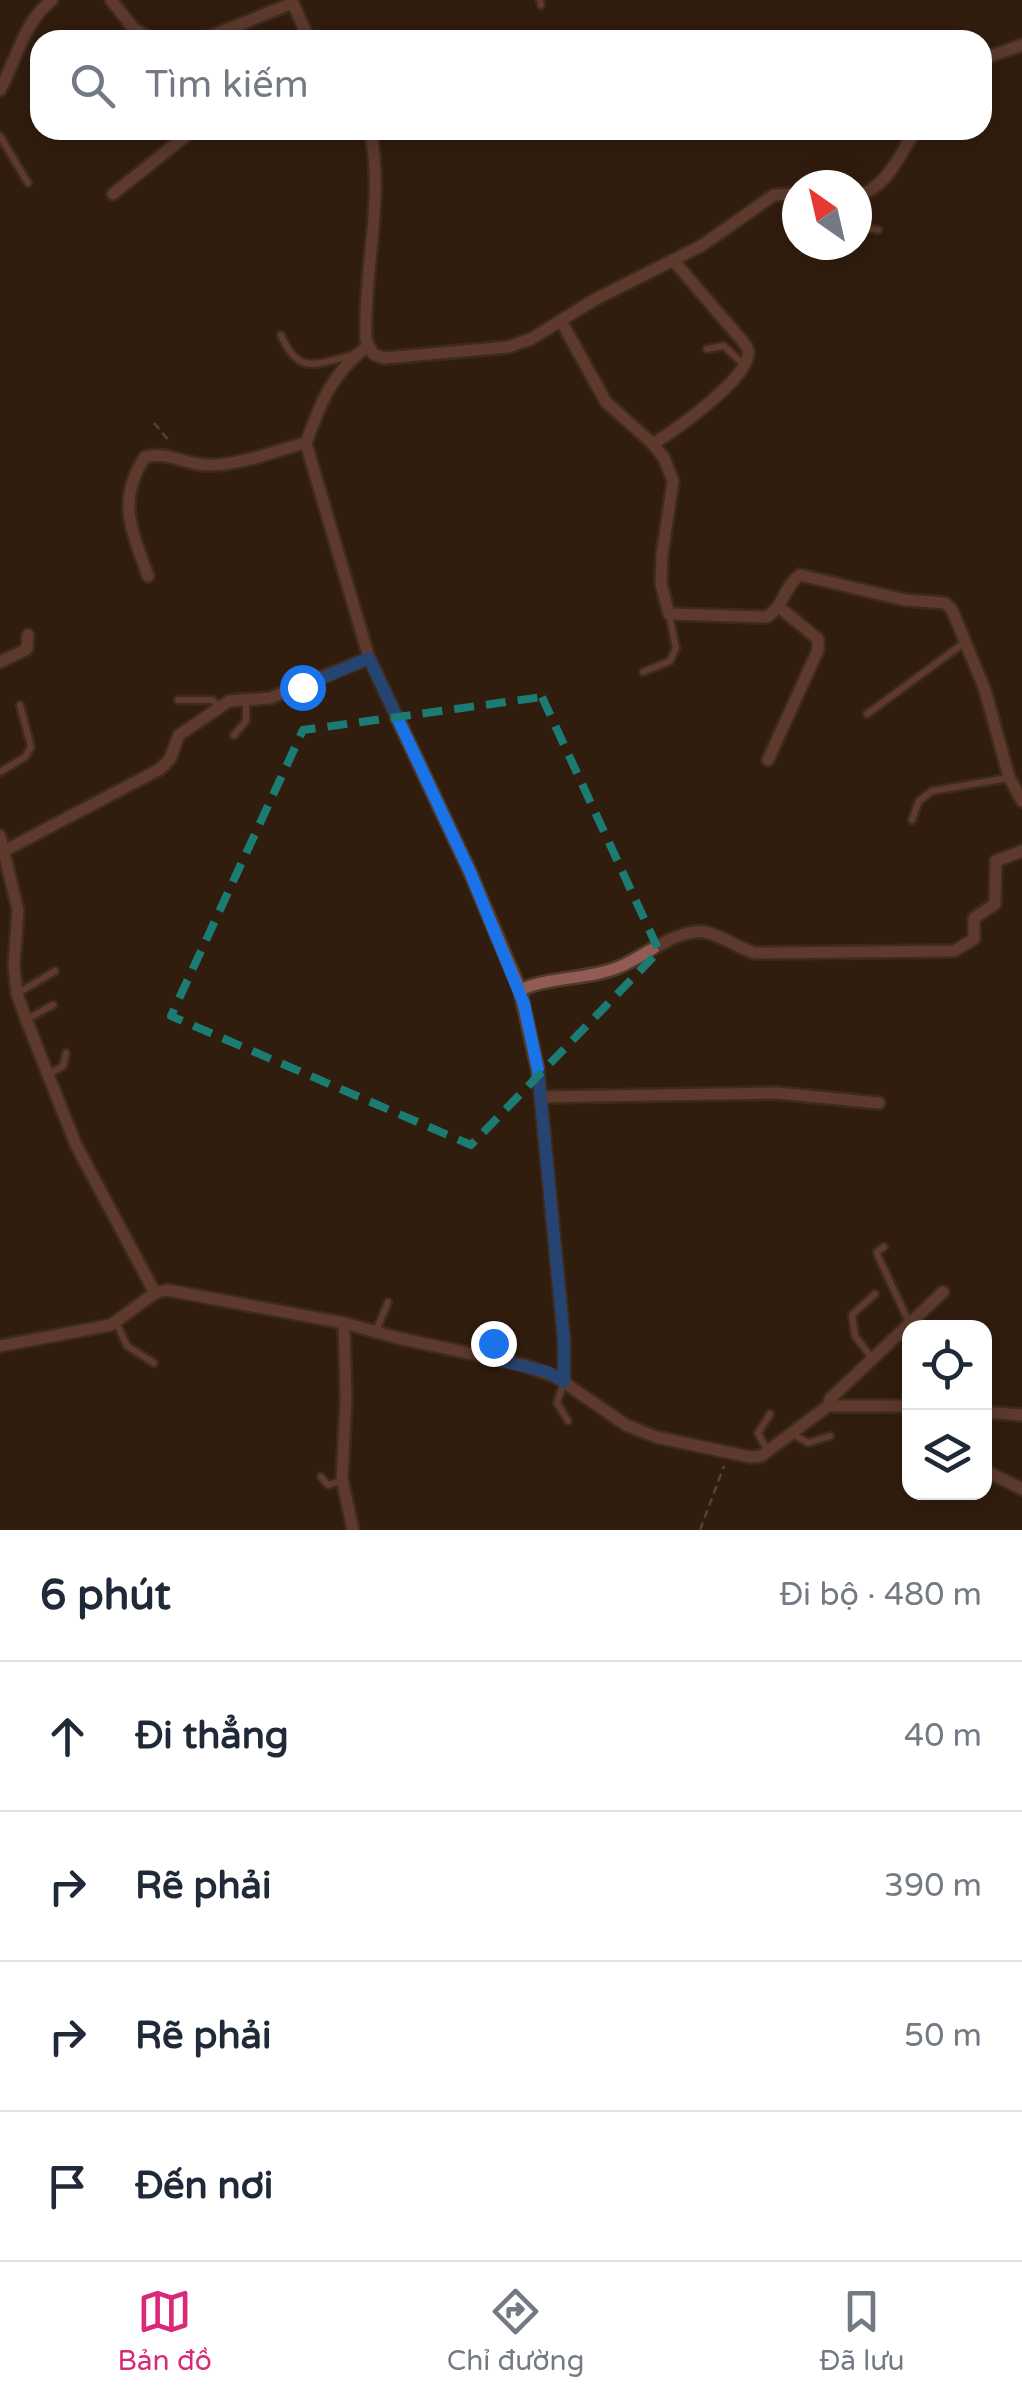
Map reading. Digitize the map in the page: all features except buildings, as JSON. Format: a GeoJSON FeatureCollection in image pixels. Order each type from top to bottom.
{"type":"FeatureCollection","features":[{"type":"Feature","properties":{"kind":"street"},"geometry":{"type":"LineString","coordinates":[[0,90],[30,27],[52,0]]}},
{"type":"Feature","properties":{"kind":"street"},"geometry":{"type":"LineString","coordinates":[[111,0],[136,30]]}},
{"type":"Feature","properties":{"kind":"street"},"geometry":{"type":"LineString","coordinates":[[226,30],[297,1],[306,30]]}},
{"type":"Feature","properties":{"kind":"street"},"geometry":{"type":"LineString","coordinates":[[992,55],[1022,45]]}},
{"type":"Feature","properties":{"kind":"street"},"geometry":{"type":"LineString","coordinates":[[113,194],[180,140]]}},
{"type":"Feature","properties":{"kind":"street"},"geometry":{"type":"LineString","coordinates":[[372,140],[377,196],[362,350],[331,382],[306,444],[369,658],[470,872],[520,990],[538,1070],[564,1340],[564,1382]]}},
{"type":"Feature","properties":{"kind":"street"},"geometry":{"type":"LineString","coordinates":[[872,191],[884,181],[910,140]]}},
{"type":"Feature","properties":{"kind":"street"},"geometry":{"type":"LineString","coordinates":[[362,350],[384,358],[508,347],[531,339],[702,246],[774,195],[782,195]]}},
{"type":"Feature","properties":{"kind":"street"},"geometry":{"type":"LineString","coordinates":[[653,444],[688,421],[728,385],[744,364],[748,350],[673,260]]}},
{"type":"Feature","properties":{"kind":"street"},"geometry":{"type":"LineString","coordinates":[[561,321],[606,402],[664,458],[672,480],[661,584],[670,614],[766,617],[778,607],[794,578],[800,575],[905,600],[944,602],[952,610],[985,690],[1009,777],[1022,801]]}},
{"type":"Feature","properties":{"kind":"street"},"geometry":{"type":"LineString","coordinates":[[148,576],[129,511],[128,487],[145,457],[158,453],[205,465],[306,444]]}},
{"type":"Feature","properties":{"kind":"street"},"geometry":{"type":"LineString","coordinates":[[768,760],[818,650],[818,639],[778,607]]}},
{"type":"Feature","properties":{"kind":"street"},"geometry":{"type":"LineString","coordinates":[[0,662],[27,649],[28,635]]}},
{"type":"Feature","properties":{"kind":"street"},"geometry":{"type":"LineString","coordinates":[[4,851],[160,769],[170,759],[180,734],[229,701],[270,698],[369,658]]}},
{"type":"Feature","properties":{"kind":"street"},"geometry":{"type":"LineString","coordinates":[[0,836],[18,910],[14,965],[17,994],[92,1179],[155,1293]]}},
{"type":"Feature","properties":{"kind":"street"},"geometry":{"type":"LineString","coordinates":[[520,990],[617,968],[690,932],[711,934],[755,952],[954,951],[974,939],[974,918],[995,904],[996,861],[1022,851]]}},
{"type":"Feature","properties":{"kind":"street"},"geometry":{"type":"LineString","coordinates":[[540,1097],[776,1094],[879,1103]]}},
{"type":"Feature","properties":{"kind":"street"},"geometry":{"type":"LineString","coordinates":[[0,1346],[116,1322],[155,1293],[167,1290],[344,1323],[548,1372],[626,1425],[656,1438],[729,1454],[750,1457],[768,1451],[828,1406],[902,1406]]}},
{"type":"Feature","properties":{"kind":"street"},"geometry":{"type":"LineString","coordinates":[[913,1320],[943,1292]]}},
{"type":"Feature","properties":{"kind":"street"},"geometry":{"type":"LineString","coordinates":[[344,1323],[342,1480],[353,1530]]}},
{"type":"Feature","properties":{"kind":"street"},"geometry":{"type":"LineString","coordinates":[[828,1406],[830,1399],[902,1331]]}},
{"type":"Feature","properties":{"kind":"street"},"geometry":{"type":"LineString","coordinates":[[992,1413],[1022,1416]]}},
{"type":"Feature","properties":{"kind":"street"},"geometry":{"type":"LineString","coordinates":[[992,1474],[1022,1490]]}},
{"type":"Feature","properties":{"kind":"lane"},"geometry":{"type":"LineString","coordinates":[[0,136],[28,183]]}},
{"type":"Feature","properties":{"kind":"lane"},"geometry":{"type":"LineString","coordinates":[[872,229],[878,230]]}},
{"type":"Feature","properties":{"kind":"lane"},"geometry":{"type":"LineString","coordinates":[[281,334],[292,357],[299,362],[317,363],[362,350]]}},
{"type":"Feature","properties":{"kind":"lane"},"geometry":{"type":"LineString","coordinates":[[707,349],[724,346],[744,364]]}},
{"type":"Feature","properties":{"kind":"lane"},"geometry":{"type":"LineString","coordinates":[[643,672],[670,662],[676,648],[670,614]]}},
{"type":"Feature","properties":{"kind":"lane"},"geometry":{"type":"LineString","coordinates":[[866,714],[965,642]]}},
{"type":"Feature","properties":{"kind":"lane"},"geometry":{"type":"LineString","coordinates":[[234,734],[246,721],[246,699]]}},
{"type":"Feature","properties":{"kind":"lane"},"geometry":{"type":"LineString","coordinates":[[178,700],[212,700],[220,707]]}},
{"type":"Feature","properties":{"kind":"lane"},"geometry":{"type":"LineString","coordinates":[[0,772],[25,757],[31,747],[20,704]]}},
{"type":"Feature","properties":{"kind":"lane"},"geometry":{"type":"LineString","coordinates":[[912,820],[919,801],[932,792],[1009,777]]}},
{"type":"Feature","properties":{"kind":"lane"},"geometry":{"type":"LineString","coordinates":[[17,994],[55,971]]}},
{"type":"Feature","properties":{"kind":"lane"},"geometry":{"type":"LineString","coordinates":[[26,1019],[53,1005]]}},
{"type":"Feature","properties":{"kind":"lane"},"geometry":{"type":"LineString","coordinates":[[48,1075],[63,1066],[66,1053]]}},
{"type":"Feature","properties":{"kind":"lane"},"geometry":{"type":"LineString","coordinates":[[884,1248],[878,1256],[909,1320]]}},
{"type":"Feature","properties":{"kind":"lane"},"geometry":{"type":"LineString","coordinates":[[872,1359],[855,1336],[852,1315],[875,1294]]}},
{"type":"Feature","properties":{"kind":"lane"},"geometry":{"type":"LineString","coordinates":[[376,1332],[388,1302]]}},
{"type":"Feature","properties":{"kind":"lane"},"geometry":{"type":"LineString","coordinates":[[116,1322],[127,1346],[154,1362]]}},
{"type":"Feature","properties":{"kind":"lane"},"geometry":{"type":"LineString","coordinates":[[490,1358],[493,1343],[511,1340]]}},
{"type":"Feature","properties":{"kind":"lane"},"geometry":{"type":"LineString","coordinates":[[564,1382],[558,1403],[568,1421]]}},
{"type":"Feature","properties":{"kind":"lane"},"geometry":{"type":"LineString","coordinates":[[768,1451],[758,1433],[770,1414]]}},
{"type":"Feature","properties":{"kind":"lane"},"geometry":{"type":"LineString","coordinates":[[792,1433],[808,1443],[830,1436]]}},
{"type":"Feature","properties":{"kind":"lane"},"geometry":{"type":"LineString","coordinates":[[321,1476],[328,1485],[342,1480]]}},
{"type":"Feature","properties":{"kind":"path"},"geometry":{"type":"LineString","coordinates":[[154,423],[190,462]]}},
{"type":"Feature","properties":{"kind":"path"},"geometry":{"type":"LineString","coordinates":[[700,1530],[729,1454]]}},
{"type":"Feature","properties":{"kind":"highlighted area"},"geometry":{"type":"Polygon","coordinates":[[[542,697],[659,951],[471,1145],[171,1016],[303,730],[542,697]]]}},
{"type":"Feature","properties":{"kind":"route"},"geometry":{"type":"LineString","coordinates":[[302,687],[369,658],[470,872],[520,990],[538,1070],[564,1340],[564,1382],[548,1372],[490,1358],[493,1343]]}}]}
